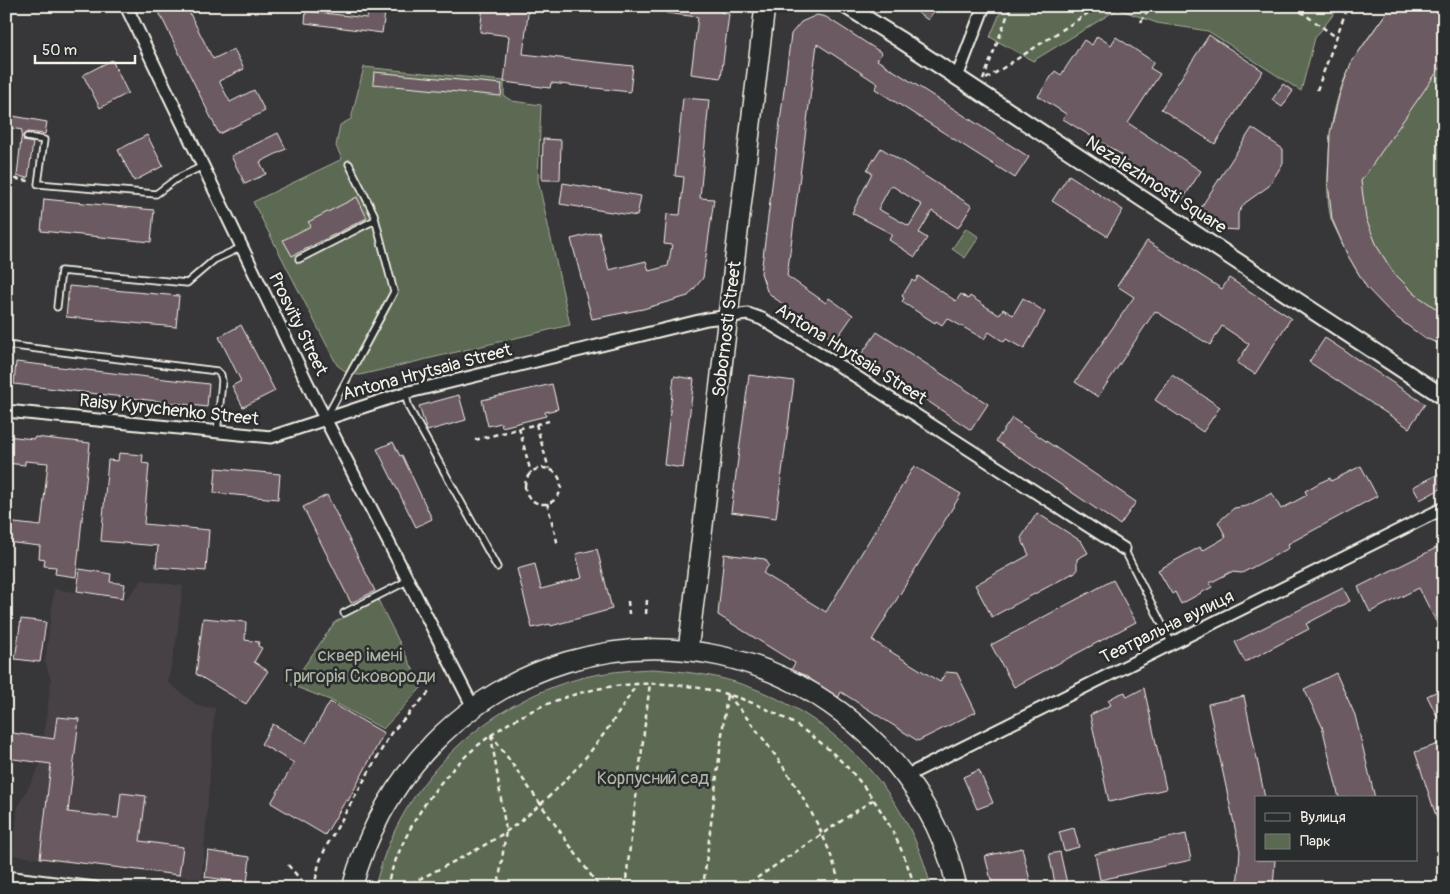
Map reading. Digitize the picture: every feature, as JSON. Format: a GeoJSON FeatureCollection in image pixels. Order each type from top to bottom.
{"type":"FeatureCollection","features":[{"type":"Feature","properties":{"kind":"main road","name":"Sobornosti Street"},"geometry":{"type":"LineString","coordinates":[[688,651],[765,6]]}},
{"type":"Feature","properties":{"kind":"main road"},"geometry":{"type":"LineString","coordinates":[[352,888],[372,827],[397,785],[426,749],[473,707],[520,679],[571,660],[632,650],[688,651],[745,662],[769,671],[814,693],[856,724],[876,742],[906,776],[940,837],[957,888]]}},
{"type":"Feature","properties":{"kind":"street","name":"Prosvity Street"},"geometry":{"type":"LineString","coordinates":[[126,6],[326,418],[473,707]]}},
{"type":"Feature","properties":{"kind":"street","name":"Nezalezhnosti Square"},"geometry":{"type":"LineString","coordinates":[[846,6],[1444,398]]}},
{"type":"Feature","properties":{"kind":"street"},"geometry":{"type":"LineString","coordinates":[[957,77],[984,6]]}},
{"type":"Feature","properties":{"kind":"street","name":"Antona Hrytsaia Street"},"geometry":{"type":"LineString","coordinates":[[326,418],[405,393],[707,319],[748,314],[770,324],[836,362],[1124,549]]}},
{"type":"Feature","properties":{"kind":"street","name":"Raisy Kyrychenko Street"},"geometry":{"type":"LineString","coordinates":[[6,411],[271,437],[326,418]]}},
{"type":"Feature","properties":{"kind":"street","name":"Театральна вулиця"},"geometry":{"type":"LineString","coordinates":[[906,776],[1444,508]]}},
{"type":"Feature","properties":{"kind":"street"},"geometry":{"type":"LineString","coordinates":[[6,877],[96,888]]}},
{"type":"Feature","properties":{"kind":"lane"},"geometry":{"type":"LineString","coordinates":[[27,137],[44,140],[38,184],[156,194],[176,179],[203,166]]}},
{"type":"Feature","properties":{"kind":"lane"},"geometry":{"type":"LineString","coordinates":[[326,418],[394,292],[375,220],[349,164]]}},
{"type":"Feature","properties":{"kind":"lane"},"geometry":{"type":"LineString","coordinates":[[299,259],[375,220]]}},
{"type":"Feature","properties":{"kind":"lane"},"geometry":{"type":"LineString","coordinates":[[57,307],[61,271],[188,283],[214,260],[242,247]]}},
{"type":"Feature","properties":{"kind":"lane"},"geometry":{"type":"LineString","coordinates":[[6,356],[7,345],[217,372],[221,375],[222,381],[217,433]]}},
{"type":"Feature","properties":{"kind":"lane"},"geometry":{"type":"LineString","coordinates":[[405,393],[409,408],[497,567]]}},
{"type":"Feature","properties":{"kind":"lane"},"geometry":{"type":"LineString","coordinates":[[1124,549],[1172,644]]}},
{"type":"Feature","properties":{"kind":"lane"},"geometry":{"type":"LineString","coordinates":[[344,613],[409,580]]}},
{"type":"Feature","properties":{"kind":"path"},"geometry":{"type":"LineString","coordinates":[[1011,6],[983,81],[1099,6]]}},
{"type":"Feature","properties":{"kind":"path"},"geometry":{"type":"LineString","coordinates":[[1140,22],[1150,6]]}},
{"type":"Feature","properties":{"kind":"path"},"geometry":{"type":"LineString","coordinates":[[1293,6],[1336,37]]}},
{"type":"Feature","properties":{"kind":"path"},"geometry":{"type":"LineString","coordinates":[[1316,90],[1346,11],[1351,6]]}},
{"type":"Feature","properties":{"kind":"path"},"geometry":{"type":"LineString","coordinates":[[6,177],[38,184]]}},
{"type":"Feature","properties":{"kind":"path"},"geometry":{"type":"LineString","coordinates":[[475,440],[549,420]]}},
{"type":"Feature","properties":{"kind":"path"},"geometry":{"type":"LineString","coordinates":[[536,424],[549,469],[558,477],[560,489],[555,499],[547,504],[534,502],[527,494],[525,482],[531,473],[537,469],[549,469]]}},
{"type":"Feature","properties":{"kind":"path"},"geometry":{"type":"LineString","coordinates":[[519,428],[531,473]]}},
{"type":"Feature","properties":{"kind":"path"},"geometry":{"type":"LineString","coordinates":[[547,504],[558,545]]}},
{"type":"Feature","properties":{"kind":"path"},"geometry":{"type":"LineString","coordinates":[[646,614],[647,600]]}},
{"type":"Feature","properties":{"kind":"path"},"geometry":{"type":"LineString","coordinates":[[628,601],[629,614]]}},
{"type":"Feature","properties":{"kind":"path"},"geometry":{"type":"LineString","coordinates":[[403,888],[506,831],[541,804],[597,746],[637,683]]}},
{"type":"Feature","properties":{"kind":"path"},"geometry":{"type":"LineString","coordinates":[[625,888],[650,683]]}},
{"type":"Feature","properties":{"kind":"path"},"geometry":{"type":"LineString","coordinates":[[410,827],[425,802],[449,771],[491,734],[533,710],[572,694],[595,688],[650,683],[699,687],[727,694],[778,714],[810,734],[846,765],[874,799],[895,834]]}},
{"type":"Feature","properties":{"kind":"path"},"geometry":{"type":"LineString","coordinates":[[314,888],[319,863],[326,846],[388,738],[431,690]]}},
{"type":"Feature","properties":{"kind":"path"},"geometry":{"type":"LineString","coordinates":[[727,694],[784,768],[822,834],[836,868],[840,888]]}},
{"type":"Feature","properties":{"kind":"path"},"geometry":{"type":"LineString","coordinates":[[703,888],[727,694]]}},
{"type":"Feature","properties":{"kind":"path"},"geometry":{"type":"LineString","coordinates":[[491,734],[600,888]]}},
{"type":"Feature","properties":{"kind":"path"},"geometry":{"type":"LineString","coordinates":[[491,734],[506,831],[498,888]]}},
{"type":"Feature","properties":{"kind":"path"},"geometry":{"type":"LineString","coordinates":[[742,888],[874,799]]}},
{"type":"Feature","properties":{"kind":"path"},"geometry":{"type":"LineString","coordinates":[[899,843],[915,888]]}},
{"type":"Feature","properties":{"kind":"path"},"geometry":{"type":"LineString","coordinates":[[386,888],[397,853]]}},
{"type":"Feature","properties":{"kind":"path"},"geometry":{"type":"LineString","coordinates":[[288,865],[308,888]]}},
{"type":"Feature","properties":{"kind":"shaded area"},"geometry":{"type":"Polygon","coordinates":[[[142,580],[183,586],[177,637],[168,682],[198,706],[215,708],[202,879],[12,855],[18,807],[40,765],[51,680],[45,662],[54,589],[126,599],[142,580]]]}},
{"type":"Feature","properties":{"kind":"green space"},"geometry":{"type":"Polygon","coordinates":[[[1003,6],[1340,6],[1315,38],[1301,91],[1208,31],[1157,23],[1118,9],[1033,61],[990,37],[1003,6]]]}},
{"type":"Feature","properties":{"kind":"green space"},"geometry":{"type":"Polygon","coordinates":[[[1391,6],[1444,6],[1444,346],[1411,328],[1371,291],[1350,260],[1332,222],[1329,211],[1330,143],[1338,96],[1356,56],[1391,6]]]}},
{"type":"Feature","properties":{"kind":"green space"},"geometry":{"type":"Polygon","coordinates":[[[364,67],[504,81],[504,96],[512,101],[541,105],[538,180],[570,325],[360,375],[349,374],[337,365],[253,202],[342,159],[336,146],[340,125],[351,119],[364,67]]]}},
{"type":"Feature","properties":{"kind":"green space"},"geometry":{"type":"Polygon","coordinates":[[[966,228],[979,237],[965,258],[952,249],[966,228]]]}},
{"type":"Feature","properties":{"kind":"green space","name":"сквер імені Григорія Сковороди"},"geometry":{"type":"Polygon","coordinates":[[[378,600],[422,687],[383,729],[330,700],[291,685],[335,622],[378,600]]]}},
{"type":"Feature","properties":{"kind":"green space","name":"Корпусний сад"},"geometry":{"type":"Polygon","coordinates":[[[653,669],[694,673],[735,682],[770,695],[803,713],[833,734],[860,759],[884,788],[904,819],[920,852],[931,888],[375,888],[386,851],[403,816],[424,784],[449,754],[478,729],[510,707],[545,690],[590,676],[653,669]]]}},
{"type":"Feature","properties":{"kind":"building"},"geometry":{"type":"Polygon","coordinates":[[[156,6],[186,6],[213,59],[234,49],[244,69],[219,81],[230,102],[254,90],[265,111],[219,134],[156,6]]]}},
{"type":"Feature","properties":{"kind":"building"},"geometry":{"type":"Polygon","coordinates":[[[369,6],[386,6],[382,33],[305,23],[306,11],[367,18],[369,6]]]}},
{"type":"Feature","properties":{"kind":"building"},"geometry":{"type":"Polygon","coordinates":[[[483,6],[529,6],[523,54],[633,66],[630,92],[551,83],[550,88],[504,82],[509,36],[480,32],[483,6]]]}},
{"type":"Feature","properties":{"kind":"building"},"geometry":{"type":"Polygon","coordinates":[[[667,6],[721,6],[720,12],[729,14],[721,78],[691,74],[698,17],[666,13],[667,6]]]}},
{"type":"Feature","properties":{"kind":"building"},"geometry":{"type":"Polygon","coordinates":[[[908,6],[937,6],[928,20],[908,6]]]}},
{"type":"Feature","properties":{"kind":"building"},"geometry":{"type":"Polygon","coordinates":[[[1391,6],[1444,6],[1444,62],[1361,181],[1366,219],[1378,248],[1393,272],[1415,294],[1444,314],[1444,346],[1423,337],[1392,314],[1367,288],[1347,254],[1332,219],[1328,182],[1330,133],[1339,96],[1351,63],[1391,6]]]}},
{"type":"Feature","properties":{"kind":"building"},"geometry":{"type":"Polygon","coordinates":[[[817,15],[826,17],[882,53],[877,60],[1029,157],[1015,178],[875,89],[878,84],[817,44],[787,276],[826,303],[829,298],[853,315],[835,341],[773,297],[767,291],[761,273],[791,34],[801,22],[817,15]]]}},
{"type":"Feature","properties":{"kind":"building"},"geometry":{"type":"Polygon","coordinates":[[[1209,35],[1263,71],[1215,144],[1161,109],[1209,35]]]}},
{"type":"Feature","properties":{"kind":"building"},"geometry":{"type":"Polygon","coordinates":[[[1097,36],[1111,45],[1116,37],[1154,62],[1150,68],[1160,74],[1128,123],[1201,171],[1183,199],[1120,158],[1122,155],[1063,119],[1066,114],[1038,96],[1055,71],[1061,75],[1084,40],[1092,45],[1097,36]]]}},
{"type":"Feature","properties":{"kind":"building"},"geometry":{"type":"Polygon","coordinates":[[[112,60],[128,93],[100,108],[83,75],[112,60]]]}},
{"type":"Feature","properties":{"kind":"building"},"geometry":{"type":"Polygon","coordinates":[[[374,72],[502,84],[501,96],[373,84],[374,72]]]}},
{"type":"Feature","properties":{"kind":"building"},"geometry":{"type":"Polygon","coordinates":[[[1283,84],[1293,91],[1282,107],[1272,100],[1283,84]]]}},
{"type":"Feature","properties":{"kind":"building"},"geometry":{"type":"Polygon","coordinates":[[[683,98],[709,100],[700,198],[714,199],[703,278],[688,296],[643,309],[592,319],[571,239],[599,232],[609,270],[646,261],[649,271],[668,266],[672,245],[664,244],[667,214],[680,215],[684,177],[675,176],[683,98]]]}},
{"type":"Feature","properties":{"kind":"building"},"geometry":{"type":"Polygon","coordinates":[[[13,116],[47,122],[45,134],[27,132],[23,136],[24,141],[33,143],[28,178],[17,176],[22,130],[11,128],[13,116]]]}},
{"type":"Feature","properties":{"kind":"building"},"geometry":{"type":"Polygon","coordinates":[[[1252,128],[1283,149],[1283,163],[1269,186],[1245,203],[1238,213],[1238,230],[1208,228],[1209,219],[1198,212],[1252,128]]]}},
{"type":"Feature","properties":{"kind":"building"},"geometry":{"type":"Polygon","coordinates":[[[278,133],[286,149],[260,162],[266,174],[245,184],[231,156],[278,133]]]}},
{"type":"Feature","properties":{"kind":"building"},"geometry":{"type":"Polygon","coordinates":[[[147,135],[163,166],[134,181],[118,150],[147,135]]]}},
{"type":"Feature","properties":{"kind":"building"},"geometry":{"type":"Polygon","coordinates":[[[543,139],[561,140],[560,180],[542,180],[543,139]]]}},
{"type":"Feature","properties":{"kind":"building"},"geometry":{"type":"Polygon","coordinates":[[[881,148],[972,206],[958,228],[932,211],[919,233],[927,238],[915,257],[889,240],[892,234],[852,213],[872,173],[867,170],[881,148]],[[891,185],[878,209],[909,226],[922,205],[891,185]]]}},
{"type":"Feature","properties":{"kind":"building"},"geometry":{"type":"Polygon","coordinates":[[[1069,175],[1123,210],[1107,236],[1052,201],[1069,175]]]}},
{"type":"Feature","properties":{"kind":"building"},"geometry":{"type":"Polygon","coordinates":[[[563,183],[641,196],[637,216],[560,204],[563,183]]]}},
{"type":"Feature","properties":{"kind":"building"},"geometry":{"type":"Polygon","coordinates":[[[357,197],[367,218],[292,256],[283,240],[311,226],[308,222],[357,197]]]}},
{"type":"Feature","properties":{"kind":"building"},"geometry":{"type":"Polygon","coordinates":[[[44,199],[154,210],[151,242],[41,231],[44,199]]]}},
{"type":"Feature","properties":{"kind":"building"},"geometry":{"type":"Polygon","coordinates":[[[1147,241],[1222,289],[1229,278],[1291,318],[1255,374],[1237,363],[1249,344],[1222,326],[1210,345],[1155,311],[1098,397],[1075,382],[1134,297],[1117,286],[1147,241]]]}},
{"type":"Feature","properties":{"kind":"building"},"geometry":{"type":"Polygon","coordinates":[[[918,276],[956,301],[961,294],[968,299],[970,296],[999,315],[1003,309],[1013,315],[1023,298],[1045,312],[1024,349],[1006,339],[1004,342],[989,332],[984,339],[947,318],[942,325],[936,321],[935,323],[902,302],[904,298],[902,296],[912,280],[915,282],[918,276]]]}},
{"type":"Feature","properties":{"kind":"building"},"geometry":{"type":"Polygon","coordinates":[[[69,286],[179,296],[176,327],[66,317],[69,286]]]}},
{"type":"Feature","properties":{"kind":"building"},"geometry":{"type":"Polygon","coordinates":[[[241,325],[275,391],[243,407],[232,386],[241,381],[219,337],[241,325]]]}},
{"type":"Feature","properties":{"kind":"building"},"geometry":{"type":"Polygon","coordinates":[[[877,332],[988,404],[971,430],[860,356],[877,332]]]}},
{"type":"Feature","properties":{"kind":"building"},"geometry":{"type":"Polygon","coordinates":[[[1325,338],[1425,404],[1409,428],[1309,362],[1325,338]]]}},
{"type":"Feature","properties":{"kind":"building"},"geometry":{"type":"Polygon","coordinates":[[[16,362],[209,384],[207,407],[14,384],[16,362]]]}},
{"type":"Feature","properties":{"kind":"building"},"geometry":{"type":"Polygon","coordinates":[[[749,375],[794,381],[776,518],[731,512],[749,375]]]}},
{"type":"Feature","properties":{"kind":"building"},"geometry":{"type":"Polygon","coordinates":[[[1172,375],[1220,407],[1203,432],[1155,400],[1172,375]]]}},
{"type":"Feature","properties":{"kind":"building"},"geometry":{"type":"Polygon","coordinates":[[[674,376],[694,379],[683,468],[664,465],[674,376]]]}},
{"type":"Feature","properties":{"kind":"building"},"geometry":{"type":"Polygon","coordinates":[[[552,384],[558,409],[545,412],[546,416],[502,427],[501,423],[488,426],[482,400],[552,384]]]}},
{"type":"Feature","properties":{"kind":"building"},"geometry":{"type":"Polygon","coordinates":[[[459,395],[466,420],[427,431],[419,406],[459,395]]]}},
{"type":"Feature","properties":{"kind":"building"},"geometry":{"type":"Polygon","coordinates":[[[1012,418],[1136,502],[1120,525],[996,441],[1012,418]]]}},
{"type":"Feature","properties":{"kind":"building"},"geometry":{"type":"Polygon","coordinates":[[[6,436],[90,443],[76,577],[55,574],[56,567],[44,566],[45,559],[39,558],[40,546],[6,542],[6,522],[41,526],[48,463],[25,461],[25,465],[6,463],[6,436]]]}},
{"type":"Feature","properties":{"kind":"building"},"geometry":{"type":"Polygon","coordinates":[[[393,442],[400,456],[402,455],[432,519],[416,527],[377,449],[393,442]]]}},
{"type":"Feature","properties":{"kind":"building"},"geometry":{"type":"Polygon","coordinates":[[[119,453],[143,455],[142,463],[149,464],[144,524],[209,530],[206,571],[156,567],[158,546],[101,541],[108,460],[118,461],[119,453]]]}},
{"type":"Feature","properties":{"kind":"building"},"geometry":{"type":"Polygon","coordinates":[[[914,466],[961,494],[872,640],[940,682],[946,672],[957,673],[976,712],[918,741],[841,692],[838,698],[804,675],[791,670],[795,663],[718,615],[724,554],[765,559],[769,565],[763,573],[826,612],[914,466]]]}},
{"type":"Feature","properties":{"kind":"building"},"geometry":{"type":"Polygon","coordinates":[[[1361,466],[1377,496],[1288,544],[1289,548],[1242,573],[1231,572],[1210,583],[1212,587],[1181,604],[1175,592],[1172,594],[1158,570],[1200,547],[1202,551],[1226,537],[1218,522],[1234,508],[1247,506],[1272,493],[1281,509],[1307,495],[1305,491],[1319,483],[1330,478],[1331,481],[1361,466]]]}},
{"type":"Feature","properties":{"kind":"building"},"geometry":{"type":"Polygon","coordinates":[[[216,468],[280,474],[278,499],[214,493],[216,468]]]}},
{"type":"Feature","properties":{"kind":"building"},"geometry":{"type":"Polygon","coordinates":[[[1444,471],[1444,487],[1420,500],[1413,487],[1444,471]]]}},
{"type":"Feature","properties":{"kind":"building"},"geometry":{"type":"Polygon","coordinates":[[[327,495],[375,591],[351,603],[303,507],[327,495]]]}},
{"type":"Feature","properties":{"kind":"building"},"geometry":{"type":"Polygon","coordinates":[[[1037,513],[1081,541],[1088,553],[1077,559],[1077,571],[992,617],[975,585],[1029,555],[1021,538],[1037,513]]]}},
{"type":"Feature","properties":{"kind":"building"},"geometry":{"type":"Polygon","coordinates":[[[1444,544],[1444,637],[1419,588],[1370,612],[1358,587],[1444,544]]]}},
{"type":"Feature","properties":{"kind":"building"},"geometry":{"type":"Polygon","coordinates":[[[597,549],[612,609],[551,626],[550,624],[532,628],[517,569],[535,564],[541,589],[582,578],[576,554],[597,549]]]}},
{"type":"Feature","properties":{"kind":"building"},"geometry":{"type":"Polygon","coordinates":[[[80,569],[111,574],[110,582],[125,584],[123,598],[77,591],[80,569]]]}},
{"type":"Feature","properties":{"kind":"building"},"geometry":{"type":"Polygon","coordinates":[[[1113,580],[1136,622],[1014,687],[991,645],[1113,580]]]}},
{"type":"Feature","properties":{"kind":"building"},"geometry":{"type":"Polygon","coordinates":[[[1343,588],[1350,601],[1306,624],[1309,629],[1245,662],[1235,642],[1343,588]]]}},
{"type":"Feature","properties":{"kind":"building"},"geometry":{"type":"Polygon","coordinates":[[[203,618],[246,622],[245,640],[259,642],[258,646],[262,648],[254,662],[268,671],[246,704],[196,674],[203,618]]]}},
{"type":"Feature","properties":{"kind":"building"},"geometry":{"type":"Polygon","coordinates":[[[21,619],[46,622],[40,662],[15,659],[21,619]]]}},
{"type":"Feature","properties":{"kind":"building"},"geometry":{"type":"Polygon","coordinates":[[[1336,673],[1355,715],[1375,796],[1339,796],[1322,726],[1304,689],[1336,673]]]}},
{"type":"Feature","properties":{"kind":"building"},"geometry":{"type":"Polygon","coordinates":[[[1144,688],[1166,789],[1109,802],[1090,715],[1111,705],[1108,700],[1117,695],[1125,692],[1127,697],[1144,688]]]}},
{"type":"Feature","properties":{"kind":"building"},"geometry":{"type":"Polygon","coordinates":[[[1444,688],[1444,730],[1427,696],[1444,688]]]}},
{"type":"Feature","properties":{"kind":"building"},"geometry":{"type":"Polygon","coordinates":[[[1244,696],[1265,796],[1255,796],[1255,862],[1275,862],[1273,888],[1237,888],[1240,851],[1208,704],[1244,696]]]}},
{"type":"Feature","properties":{"kind":"building"},"geometry":{"type":"Polygon","coordinates":[[[330,702],[384,733],[348,801],[346,800],[325,835],[271,803],[294,763],[261,744],[273,724],[306,743],[330,702]]]}},
{"type":"Feature","properties":{"kind":"building"},"geometry":{"type":"Polygon","coordinates":[[[57,717],[79,719],[68,812],[118,818],[121,793],[146,796],[140,841],[183,847],[179,875],[40,858],[51,764],[6,758],[6,732],[54,739],[57,717]]]}},
{"type":"Feature","properties":{"kind":"building"},"geometry":{"type":"Polygon","coordinates":[[[1444,742],[1444,834],[1442,834],[1415,752],[1444,742]]]}},
{"type":"Feature","properties":{"kind":"building"},"geometry":{"type":"Polygon","coordinates":[[[979,770],[993,803],[977,809],[963,777],[979,770]]]}},
{"type":"Feature","properties":{"kind":"building"},"geometry":{"type":"Polygon","coordinates":[[[1074,828],[1079,847],[1064,851],[1059,832],[1074,828]]]}},
{"type":"Feature","properties":{"kind":"building"},"geometry":{"type":"Polygon","coordinates":[[[1186,834],[1191,860],[1100,880],[1095,854],[1186,834]]]}},
{"type":"Feature","properties":{"kind":"building"},"geometry":{"type":"Polygon","coordinates":[[[1022,848],[1032,888],[993,888],[985,856],[1022,848]]]}},
{"type":"Feature","properties":{"kind":"building"},"geometry":{"type":"Polygon","coordinates":[[[208,851],[250,857],[247,883],[205,877],[208,851]]]}},
{"type":"Feature","properties":{"kind":"building"},"geometry":{"type":"Polygon","coordinates":[[[1060,852],[1068,888],[1056,888],[1049,854],[1060,852]]]}}]}
